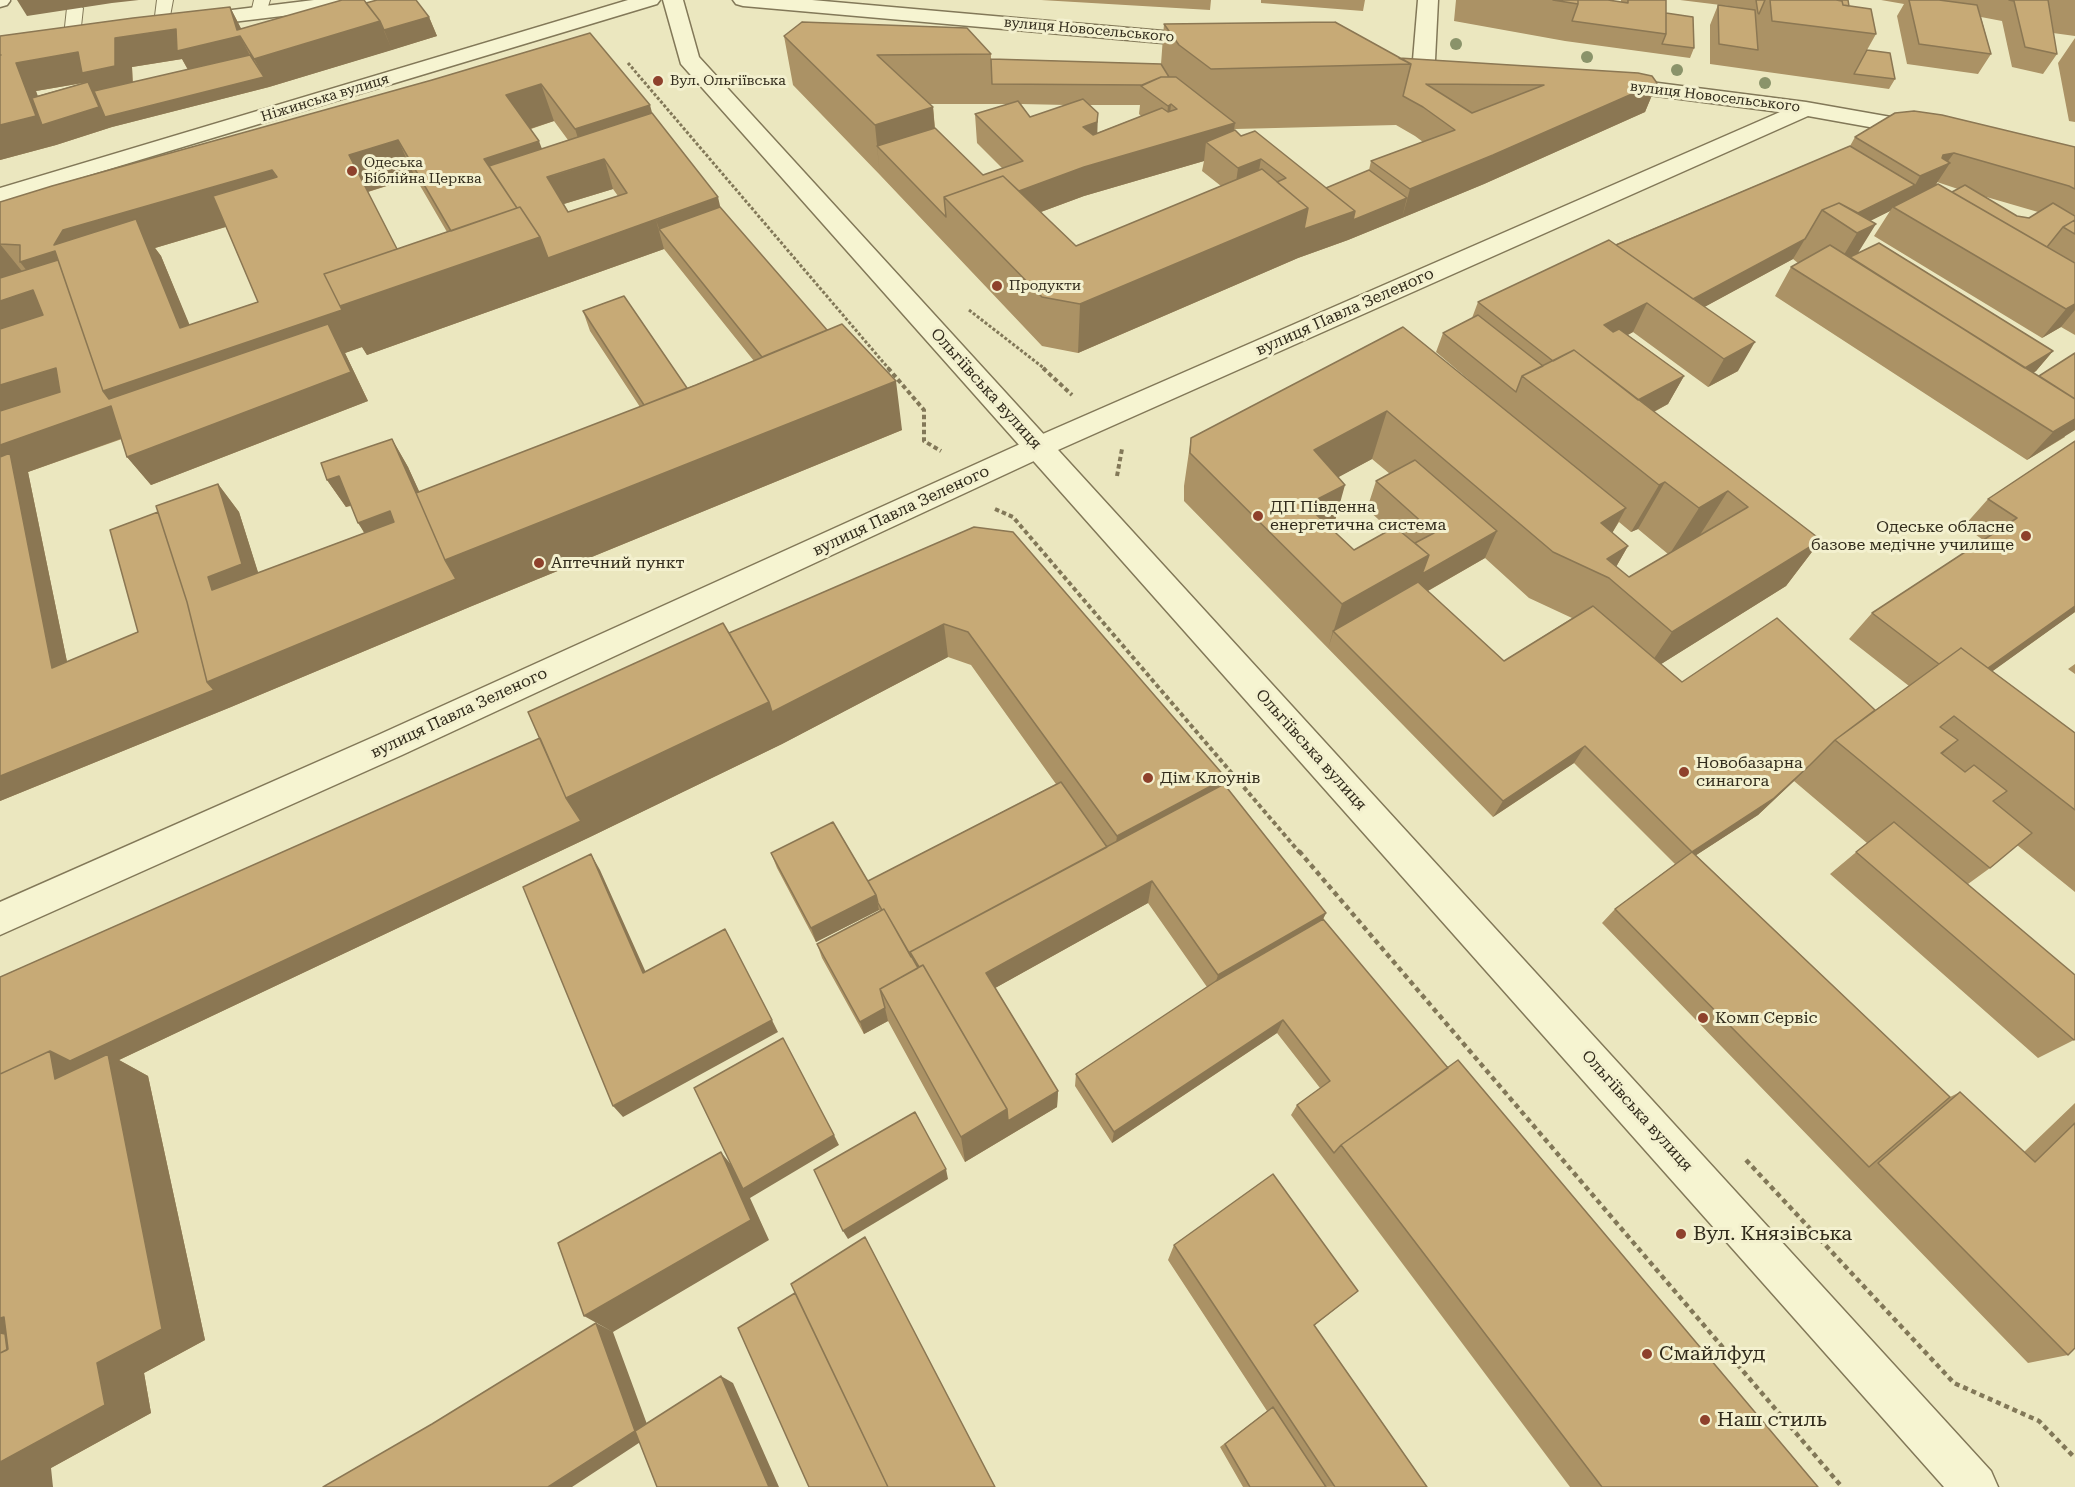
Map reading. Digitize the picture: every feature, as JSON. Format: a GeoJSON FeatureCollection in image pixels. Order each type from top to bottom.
{"type":"FeatureCollection","features":[{"type":"Feature","properties":{"kind":"street"},"geometry":{"type":"LineString","coordinates":[[141,27],[260,6],[365,0]]}},
{"type":"Feature","properties":{"kind":"street","name":"Ніжинська вулиця"},"geometry":{"type":"LineString","coordinates":[[0,195],[650,0]]}},
{"type":"Feature","properties":{"kind":"street","name":"Ольгіївська вулиця"},"geometry":{"type":"LineString","coordinates":[[673,0],[689,59],[1975,1487]]}},
{"type":"Feature","properties":{"kind":"street","name":"вулиця Новосельського"},"geometry":{"type":"LineString","coordinates":[[744,0],[1233,43]]}},
{"type":"Feature","properties":{"kind":"street"},"geometry":{"type":"LineString","coordinates":[[1424,60],[1428,0]]}},
{"type":"Feature","properties":{"kind":"street"},"geometry":{"type":"LineString","coordinates":[[51,38],[95,33]]}},
{"type":"Feature","properties":{"kind":"street"},"geometry":{"type":"LineString","coordinates":[[1400,58],[1447,63]]}},
{"type":"Feature","properties":{"kind":"street","name":"вулиця Новосельського"},"geometry":{"type":"LineString","coordinates":[[1587,81],[1806,109],[1943,133]]}},
{"type":"Feature","properties":{"kind":"street","name":"вулиця Павла Зеленого"},"geometry":{"type":"LineString","coordinates":[[0,920],[368,755],[1039,447],[1806,109]]}},
{"type":"Feature","properties":{"kind":"lane"},"geometry":{"type":"LineString","coordinates":[[162,24],[165,0]]}},
{"type":"Feature","properties":{"kind":"lane"},"geometry":{"type":"LineString","coordinates":[[72,36],[75,8]]}},
{"type":"Feature","properties":{"kind":"path"},"geometry":{"type":"LineString","coordinates":[[628,63],[924,410],[924,441],[942,452],[995,508],[1013,517],[1842,1487]]}},
{"type":"Feature","properties":{"kind":"path"},"geometry":{"type":"LineString","coordinates":[[968,310],[1059,380],[1124,451],[1114,485]]}},
{"type":"Feature","properties":{"kind":"path"},"geometry":{"type":"LineString","coordinates":[[1742,1156],[1954,1383],[2039,1421],[2075,1458]]}},
{"type":"Feature","properties":{"kind":"building"},"geometry":{"type":"Polygon","coordinates":[[[342,0],[364,0],[380,21],[254,59],[240,36],[177,51],[176,29],[115,38],[115,66],[82,73],[78,52],[16,63],[36,116],[0,125],[0,36],[230,7],[237,30],[342,0]]]}},
{"type":"Feature","properties":{"kind":"building"},"geometry":{"type":"Polygon","coordinates":[[[377,0],[416,0],[429,17],[384,30],[366,3],[377,0]]]}},
{"type":"Feature","properties":{"kind":"building"},"geometry":{"type":"Polygon","coordinates":[[[1553,0],[1578,0],[1578,4],[1553,0]]]}},
{"type":"Feature","properties":{"kind":"building"},"geometry":{"type":"Polygon","coordinates":[[[1578,0],[1628,3],[1628,0],[1666,0],[1666,34],[1572,21],[1578,0]]]}},
{"type":"Feature","properties":{"kind":"building"},"geometry":{"type":"Polygon","coordinates":[[[1756,0],[1765,0],[1759,14],[1758,13],[1756,0]]]}},
{"type":"Feature","properties":{"kind":"building"},"geometry":{"type":"Polygon","coordinates":[[[1770,0],[1836,0],[1842,1],[1843,5],[1871,9],[1876,34],[1772,21],[1770,0]]]}},
{"type":"Feature","properties":{"kind":"building"},"geometry":{"type":"Polygon","coordinates":[[[1836,0],[1848,0],[1849,6],[1843,5],[1842,1],[1836,0]]]}},
{"type":"Feature","properties":{"kind":"building"},"geometry":{"type":"Polygon","coordinates":[[[1909,0],[1939,0],[1977,5],[1991,54],[1919,44],[1909,0]]]}},
{"type":"Feature","properties":{"kind":"building"},"geometry":{"type":"Polygon","coordinates":[[[2009,0],[2048,0],[2057,54],[2025,47],[2014,1],[2009,0]]]}},
{"type":"Feature","properties":{"kind":"building"},"geometry":{"type":"Polygon","coordinates":[[[1718,5],[1755,10],[1758,50],[1719,44],[1718,5]]]}},
{"type":"Feature","properties":{"kind":"building"},"geometry":{"type":"Polygon","coordinates":[[[1666,13],[1693,17],[1694,48],[1662,44],[1666,34],[1666,13]]]}},
{"type":"Feature","properties":{"kind":"building"},"geometry":{"type":"Polygon","coordinates":[[[802,22],[967,28],[991,54],[877,55],[933,107],[875,125],[784,36],[802,22]]]}},
{"type":"Feature","properties":{"kind":"building"},"geometry":{"type":"Polygon","coordinates":[[[1335,22],[1411,64],[1211,69],[1179,45],[1164,24],[1335,22]]]}},
{"type":"Feature","properties":{"kind":"building"},"geometry":{"type":"Polygon","coordinates":[[[590,33],[650,105],[575,129],[541,84],[506,95],[539,141],[484,159],[517,208],[451,231],[398,140],[349,155],[397,249],[324,274],[342,310],[103,391],[55,251],[20,262],[20,245],[0,244],[0,202],[590,33]],[[272,170],[63,230],[54,245],[136,219],[180,328],[258,302],[213,196],[277,177],[272,170]]]}},
{"type":"Feature","properties":{"kind":"building"},"geometry":{"type":"Polygon","coordinates":[[[1867,50],[1890,53],[1895,79],[1854,74],[1867,50]]]}},
{"type":"Feature","properties":{"kind":"building"},"geometry":{"type":"Polygon","coordinates":[[[250,55],[264,77],[105,117],[94,91],[250,55]]]}},
{"type":"Feature","properties":{"kind":"building"},"geometry":{"type":"Polygon","coordinates":[[[1399,58],[1638,73],[1652,76],[1657,83],[1410,189],[1371,161],[1455,130],[1403,96],[1411,64],[1399,58]],[[1426,84],[1472,113],[1544,85],[1426,84]]]}},
{"type":"Feature","properties":{"kind":"building"},"geometry":{"type":"Polygon","coordinates":[[[991,59],[1161,64],[1169,77],[1161,77],[1142,85],[992,84],[991,59]]]}},
{"type":"Feature","properties":{"kind":"building"},"geometry":{"type":"Polygon","coordinates":[[[1161,77],[1176,77],[1235,123],[1084,167],[1019,191],[1003,176],[944,197],[946,217],[877,146],[935,128],[983,175],[1023,161],[975,114],[1018,101],[1030,117],[1083,99],[1098,113],[1097,122],[1083,127],[1093,135],[1162,108],[1168,112],[1177,109],[1171,104],[1168,106],[1141,86],[1161,77]]]}},
{"type":"Feature","properties":{"kind":"building"},"geometry":{"type":"Polygon","coordinates":[[[88,82],[99,107],[42,125],[32,98],[88,82]]]}},
{"type":"Feature","properties":{"kind":"building"},"geometry":{"type":"Polygon","coordinates":[[[1914,111],[1942,115],[2075,147],[2075,189],[1954,153],[1943,155],[1942,158],[1950,163],[1920,176],[1855,137],[1895,113],[1914,111]]]}},
{"type":"Feature","properties":{"kind":"building"},"geometry":{"type":"Polygon","coordinates":[[[652,113],[718,197],[548,258],[540,237],[489,166],[652,113]],[[604,159],[547,177],[568,212],[627,193],[604,159]]]}},
{"type":"Feature","properties":{"kind":"building"},"geometry":{"type":"Polygon","coordinates":[[[1235,130],[1241,136],[1255,131],[1355,211],[1304,229],[1308,208],[1277,182],[1286,178],[1261,159],[1238,168],[1206,142],[1235,130]]]}},
{"type":"Feature","properties":{"kind":"building"},"geometry":{"type":"Polygon","coordinates":[[[1850,146],[1915,185],[1858,213],[1839,203],[1822,210],[1805,239],[1693,299],[1616,245],[1850,146]]]}},
{"type":"Feature","properties":{"kind":"building"},"geometry":{"type":"Polygon","coordinates":[[[1262,169],[1308,208],[1080,304],[1042,297],[944,197],[1003,176],[1076,246],[1262,169]]]}},
{"type":"Feature","properties":{"kind":"building"},"geometry":{"type":"Polygon","coordinates":[[[1369,170],[1407,198],[1353,220],[1355,211],[1326,188],[1369,170]]]}},
{"type":"Feature","properties":{"kind":"building"},"geometry":{"type":"Polygon","coordinates":[[[1938,184],[2075,263],[2075,304],[2066,309],[1893,207],[1938,184]]]}},
{"type":"Feature","properties":{"kind":"building"},"geometry":{"type":"Polygon","coordinates":[[[1965,185],[2017,216],[2029,218],[2053,203],[2075,216],[2075,220],[2063,227],[2047,247],[1952,192],[1965,185]]]}},
{"type":"Feature","properties":{"kind":"building"},"geometry":{"type":"Polygon","coordinates":[[[1839,203],[1876,224],[1857,233],[1822,210],[1839,203]]]}},
{"type":"Feature","properties":{"kind":"building"},"geometry":{"type":"Polygon","coordinates":[[[520,207],[540,237],[340,306],[324,274],[520,207]]]}},
{"type":"Feature","properties":{"kind":"building"},"geometry":{"type":"Polygon","coordinates":[[[720,207],[827,330],[762,357],[659,229],[720,207]]]}},
{"type":"Feature","properties":{"kind":"building"},"geometry":{"type":"Polygon","coordinates":[[[2075,220],[2075,234],[2063,227],[2075,220]]]}},
{"type":"Feature","properties":{"kind":"building"},"geometry":{"type":"Polygon","coordinates":[[[1609,240],[1755,342],[1724,359],[1647,303],[1604,325],[1613,332],[1619,329],[1684,376],[1638,400],[1574,350],[1553,361],[1478,302],[1609,240]]]}},
{"type":"Feature","properties":{"kind":"building"},"geometry":{"type":"Polygon","coordinates":[[[1879,243],[2053,351],[2025,368],[1850,257],[1879,243]]]}},
{"type":"Feature","properties":{"kind":"building"},"geometry":{"type":"Polygon","coordinates":[[[1830,245],[2075,399],[2075,419],[2053,432],[1791,267],[1830,245]]]}},
{"type":"Feature","properties":{"kind":"building"},"geometry":{"type":"Polygon","coordinates":[[[58,260],[103,391],[109,399],[328,324],[351,372],[127,457],[111,406],[0,445],[0,411],[60,392],[56,368],[0,385],[0,329],[43,315],[33,290],[0,301],[0,278],[58,260]]]}},
{"type":"Feature","properties":{"kind":"building"},"geometry":{"type":"Polygon","coordinates":[[[624,296],[687,388],[644,405],[583,311],[624,296]]]}},
{"type":"Feature","properties":{"kind":"building"},"geometry":{"type":"Polygon","coordinates":[[[1478,315],[1543,366],[1522,376],[1516,392],[1443,333],[1478,315]]]}},
{"type":"Feature","properties":{"kind":"building"},"geometry":{"type":"Polygon","coordinates":[[[842,324],[896,381],[445,560],[416,493],[696,385],[842,324]]]}},
{"type":"Feature","properties":{"kind":"building"},"geometry":{"type":"Polygon","coordinates":[[[1403,327],[1626,508],[1601,523],[1628,546],[1607,559],[1629,577],[1748,507],[1728,491],[1699,508],[1665,482],[1659,485],[1522,376],[1574,350],[1821,540],[1672,632],[1609,578],[1553,552],[1387,411],[1314,450],[1345,485],[1306,505],[1354,550],[1395,527],[1429,555],[1342,604],[1190,453],[1191,438],[1403,327]]]}},
{"type":"Feature","properties":{"kind":"building"},"geometry":{"type":"Polygon","coordinates":[[[2075,353],[2075,399],[2039,376],[2075,353]]]}},
{"type":"Feature","properties":{"kind":"building"},"geometry":{"type":"Polygon","coordinates":[[[392,439],[445,560],[456,579],[207,682],[187,602],[156,506],[218,484],[242,564],[208,577],[212,590],[394,522],[390,511],[358,523],[339,476],[327,480],[321,463],[392,439]]]}},
{"type":"Feature","properties":{"kind":"building"},"geometry":{"type":"Polygon","coordinates":[[[2075,441],[2075,606],[1988,668],[1961,648],[1939,664],[1872,613],[2017,518],[1988,499],[2075,441]]]}},
{"type":"Feature","properties":{"kind":"building"},"geometry":{"type":"Polygon","coordinates":[[[10,453],[52,668],[138,632],[110,530],[158,512],[187,602],[207,682],[214,690],[0,776],[0,457],[10,453]]]}},
{"type":"Feature","properties":{"kind":"building"},"geometry":{"type":"Polygon","coordinates":[[[1415,460],[1497,531],[1422,574],[1429,555],[1415,543],[1434,533],[1376,481],[1415,460]]]}},
{"type":"Feature","properties":{"kind":"building"},"geometry":{"type":"Polygon","coordinates":[[[974,527],[1013,532],[1226,778],[1117,836],[968,632],[944,624],[772,712],[769,702],[729,633],[974,527]]]}},
{"type":"Feature","properties":{"kind":"building"},"geometry":{"type":"Polygon","coordinates":[[[1418,582],[1504,661],[1593,606],[1682,682],[1777,618],[1875,710],[1835,740],[1773,799],[1692,852],[1585,746],[1503,801],[1333,631],[1418,582]]]}},
{"type":"Feature","properties":{"kind":"building"},"geometry":{"type":"Polygon","coordinates":[[[723,623],[769,702],[566,798],[528,712],[723,623]]]}},
{"type":"Feature","properties":{"kind":"building"},"geometry":{"type":"Polygon","coordinates":[[[1961,648],[2075,733],[2075,810],[1954,716],[1940,727],[1958,740],[1941,753],[1965,772],[1974,765],[2007,791],[1993,801],[2032,833],[1990,868],[1835,740],[1961,648]]]}},
{"type":"Feature","properties":{"kind":"building"},"geometry":{"type":"Polygon","coordinates":[[[540,738],[566,798],[581,821],[70,1061],[50,1051],[0,1074],[0,977],[540,738]]]}},
{"type":"Feature","properties":{"kind":"building"},"geometry":{"type":"Polygon","coordinates":[[[1061,782],[1107,847],[910,952],[911,957],[884,909],[882,910],[878,903],[868,881],[1061,782]]]}},
{"type":"Feature","properties":{"kind":"building"},"geometry":{"type":"Polygon","coordinates":[[[1224,784],[1326,913],[1218,975],[1152,881],[986,973],[1058,1091],[1008,1121],[1007,1109],[923,965],[919,967],[910,952],[1224,784]]]}},
{"type":"Feature","properties":{"kind":"building"},"geometry":{"type":"Polygon","coordinates":[[[833,822],[876,895],[811,928],[771,853],[833,822]]]}},
{"type":"Feature","properties":{"kind":"building"},"geometry":{"type":"Polygon","coordinates":[[[1894,822],[2075,975],[2074,1040],[1856,852],[1894,822]]]}},
{"type":"Feature","properties":{"kind":"building"},"geometry":{"type":"Polygon","coordinates":[[[1692,852],[1950,1097],[1869,1167],[1615,909],[1692,852]]]}},
{"type":"Feature","properties":{"kind":"building"},"geometry":{"type":"Polygon","coordinates":[[[591,854],[643,973],[725,929],[772,1020],[613,1106],[523,887],[591,854]]]}},
{"type":"Feature","properties":{"kind":"building"},"geometry":{"type":"Polygon","coordinates":[[[884,909],[918,968],[880,989],[885,1008],[860,1022],[817,944],[884,909]]]}},
{"type":"Feature","properties":{"kind":"building"},"geometry":{"type":"Polygon","coordinates":[[[1323,919],[1448,1068],[1341,1145],[1334,1153],[1297,1105],[1330,1081],[1283,1020],[1114,1132],[1076,1074],[1216,981],[1323,919]]]}},
{"type":"Feature","properties":{"kind":"building"},"geometry":{"type":"Polygon","coordinates":[[[923,965],[1007,1109],[961,1137],[880,989],[923,965]]]}},
{"type":"Feature","properties":{"kind":"building"},"geometry":{"type":"Polygon","coordinates":[[[783,1038],[834,1135],[743,1189],[694,1088],[783,1038]]]}},
{"type":"Feature","properties":{"kind":"building"},"geometry":{"type":"Polygon","coordinates":[[[50,1051],[55,1079],[108,1054],[162,1329],[97,1363],[105,1405],[0,1462],[0,1353],[8,1349],[4,1317],[0,1318],[0,1074],[50,1051]]]}},
{"type":"Feature","properties":{"kind":"building"},"geometry":{"type":"Polygon","coordinates":[[[1458,1060],[1818,1487],[1602,1487],[1341,1145],[1458,1060]]]}},
{"type":"Feature","properties":{"kind":"building"},"geometry":{"type":"Polygon","coordinates":[[[1960,1092],[2035,1162],[2075,1123],[2075,1348],[2068,1355],[1878,1163],[1960,1092]]]}},
{"type":"Feature","properties":{"kind":"building"},"geometry":{"type":"Polygon","coordinates":[[[915,1112],[946,1169],[843,1231],[814,1170],[915,1112]]]}},
{"type":"Feature","properties":{"kind":"building"},"geometry":{"type":"Polygon","coordinates":[[[721,1152],[751,1220],[584,1316],[558,1243],[721,1152]]]}},
{"type":"Feature","properties":{"kind":"building"},"geometry":{"type":"Polygon","coordinates":[[[1273,1174],[1358,1291],[1314,1325],[1427,1487],[1335,1487],[1174,1245],[1273,1174]]]}},
{"type":"Feature","properties":{"kind":"building"},"geometry":{"type":"Polygon","coordinates":[[[865,1237],[995,1487],[888,1487],[791,1284],[865,1237]]]}},
{"type":"Feature","properties":{"kind":"building"},"geometry":{"type":"Polygon","coordinates":[[[795,1293],[888,1487],[809,1487],[738,1328],[795,1293]]]}},
{"type":"Feature","properties":{"kind":"building"},"geometry":{"type":"Polygon","coordinates":[[[596,1323],[635,1431],[548,1487],[323,1487],[432,1424],[596,1323]]]}},
{"type":"Feature","properties":{"kind":"building"},"geometry":{"type":"Polygon","coordinates":[[[0,1333],[5,1334],[7,1350],[0,1353],[0,1333]]]}},
{"type":"Feature","properties":{"kind":"building"},"geometry":{"type":"Polygon","coordinates":[[[721,1376],[769,1487],[657,1487],[635,1431],[721,1376]]]}},
{"type":"Feature","properties":{"kind":"building"},"geometry":{"type":"Polygon","coordinates":[[[1273,1407],[1326,1487],[1250,1487],[1225,1444],[1273,1407]]]}},
{"type":"Feature","properties":{"kind":"place","name":"Вул. Ольгіївська"},"geometry":{"type":"Point","coordinates":[658,81]}},
{"type":"Feature","properties":{"kind":"place","name":"Одеська Біблійна Церква"},"geometry":{"type":"Point","coordinates":[352,171]}},
{"type":"Feature","properties":{"kind":"place","name":"Продукти"},"geometry":{"type":"Point","coordinates":[997,286]}},
{"type":"Feature","properties":{"kind":"place","name":"ДП Південна енергетична система"},"geometry":{"type":"Point","coordinates":[1258,516]}},
{"type":"Feature","properties":{"kind":"place","name":"Одеське обласне базове медічне училище"},"geometry":{"type":"Point","coordinates":[2026,536]}},
{"type":"Feature","properties":{"kind":"place","name":"Аптечний пункт"},"geometry":{"type":"Point","coordinates":[539,563]}},
{"type":"Feature","properties":{"kind":"place","name":"Новобазарна синагога"},"geometry":{"type":"Point","coordinates":[1684,772]}},
{"type":"Feature","properties":{"kind":"place","name":"Дім Клоунів"},"geometry":{"type":"Point","coordinates":[1148,778]}},
{"type":"Feature","properties":{"kind":"place","name":"Комп Сервіс"},"geometry":{"type":"Point","coordinates":[1703,1018]}},
{"type":"Feature","properties":{"kind":"place","name":"Вул. Князівська"},"geometry":{"type":"Point","coordinates":[1681,1234]}},
{"type":"Feature","properties":{"kind":"place","name":"Смайлфуд"},"geometry":{"type":"Point","coordinates":[1647,1354]}},
{"type":"Feature","properties":{"kind":"place","name":"Наш стиль"},"geometry":{"type":"Point","coordinates":[1705,1420]}}]}
